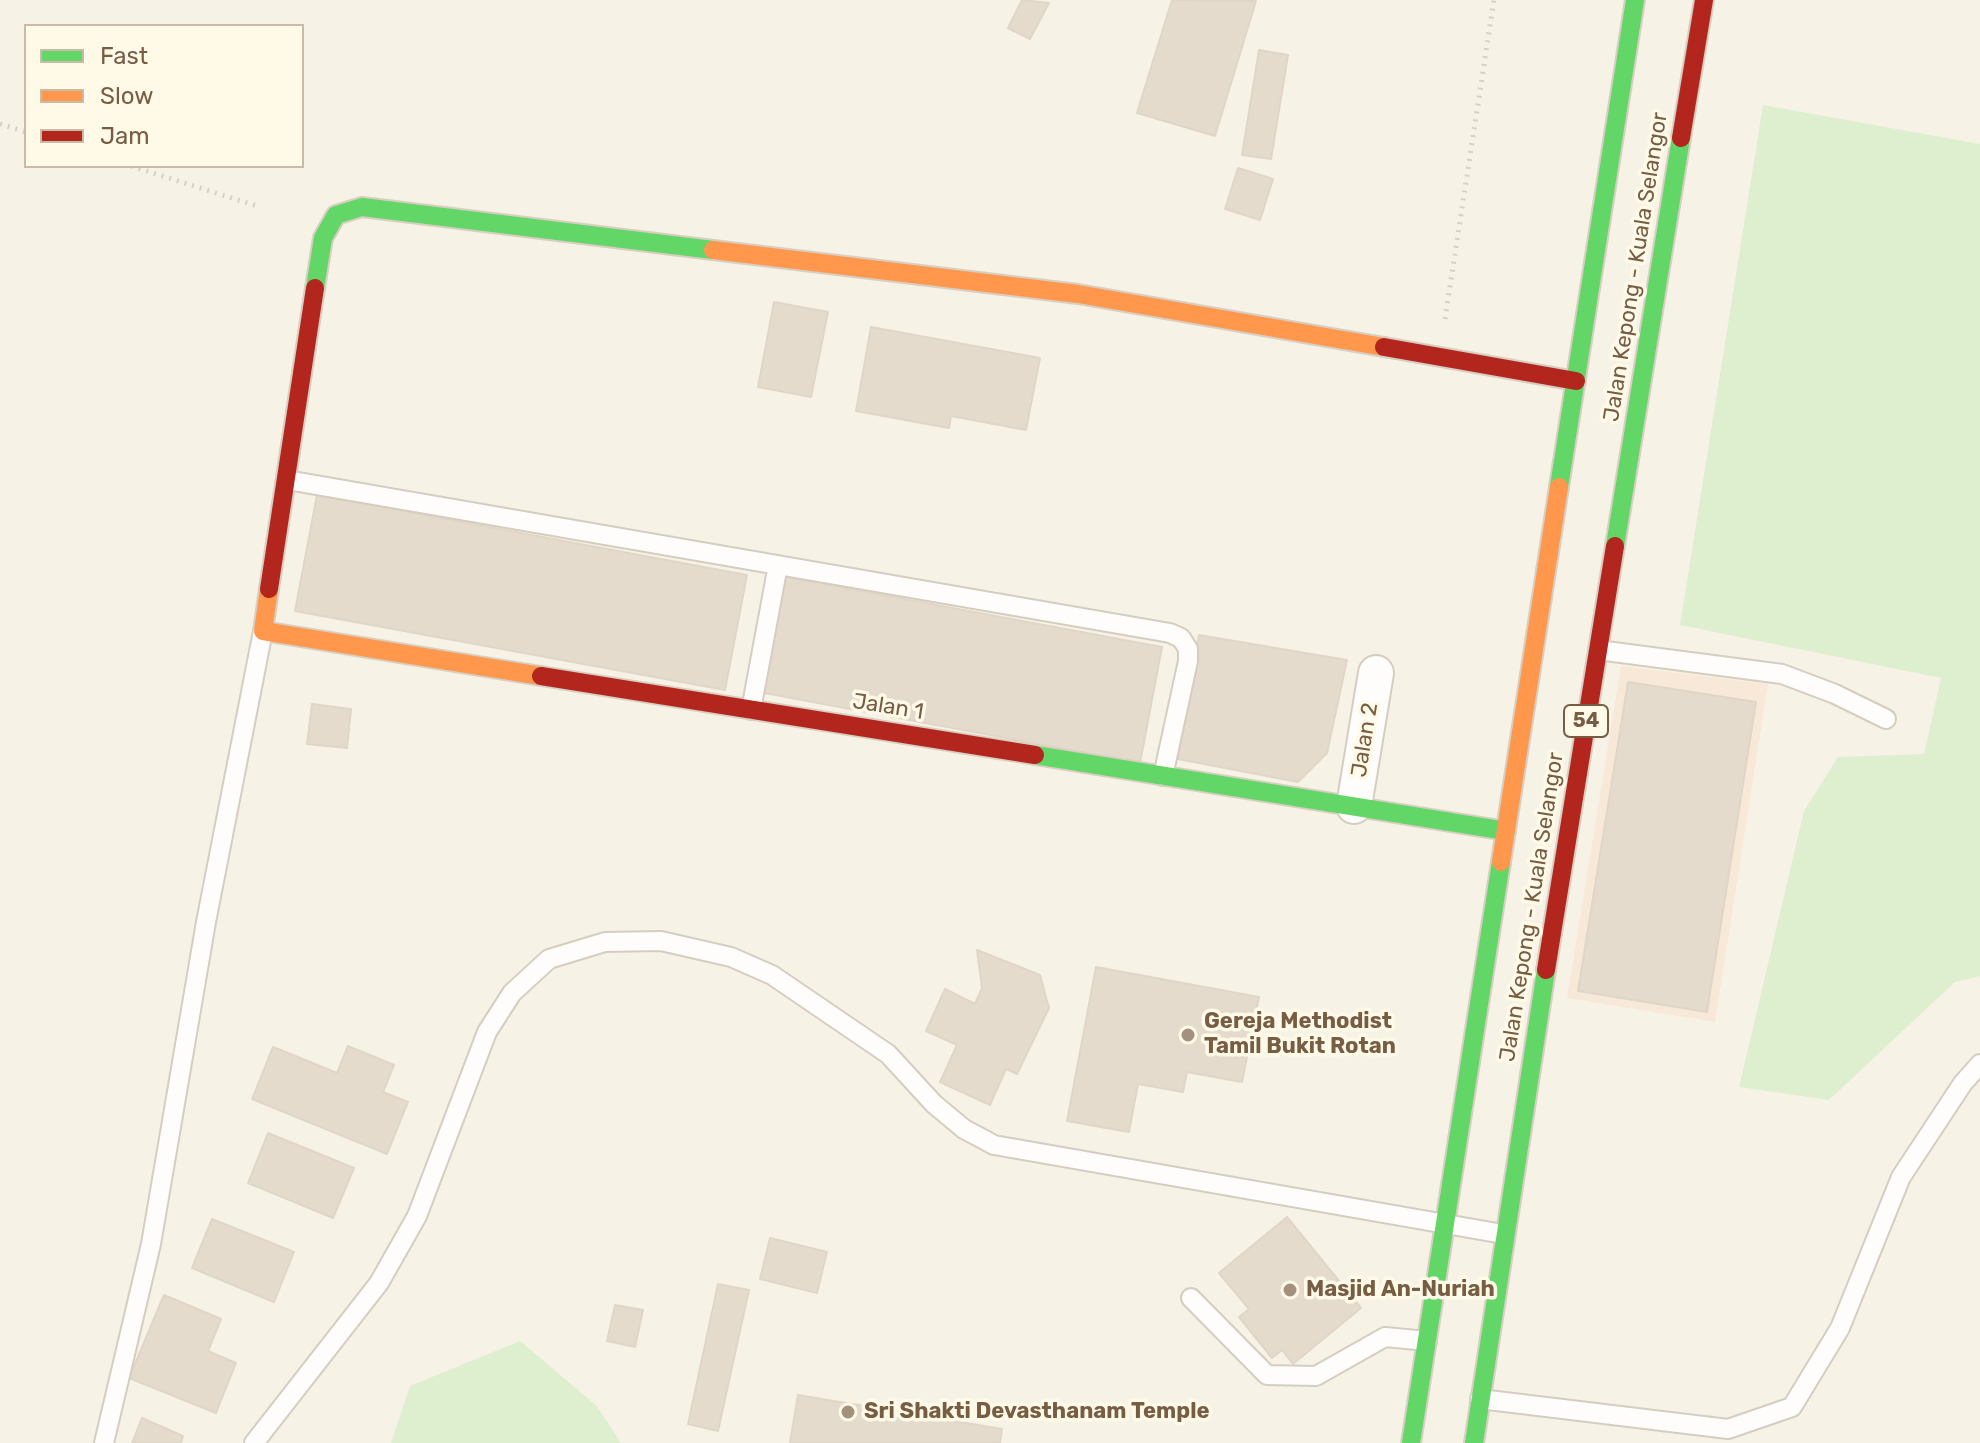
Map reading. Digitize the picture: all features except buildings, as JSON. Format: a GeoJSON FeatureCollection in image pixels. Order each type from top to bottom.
{"type":"FeatureCollection","features":[{"type":"Feature","properties":{"kind":"main road","name":"Jalan Kepong - Kuala Selangor"},"geometry":{"type":"LineString","coordinates":[[1411,1443],[1635,0]]}},
{"type":"Feature","properties":{"kind":"main road","name":"Jalan Kepong - Kuala Selangor"},"geometry":{"type":"LineString","coordinates":[[1474,1443],[1503,1234],[1704,0]]}},
{"type":"Feature","properties":{"kind":"main road"},"geometry":{"type":"LineString","coordinates":[[263,631],[323,238],[336,215],[362,207],[1078,294],[1576,381]]}},
{"type":"Feature","properties":{"kind":"main road","name":"Jalan 1"},"geometry":{"type":"LineString","coordinates":[[263,631],[1506,831]]}},
{"type":"Feature","properties":{"kind":"street","name":"Jalan 2"},"geometry":{"type":"LineString","coordinates":[[1354,806],[1376,673]]}},
{"type":"Feature","properties":{"kind":"lane"},"geometry":{"type":"LineString","coordinates":[[287,480],[1170,633],[1181,638],[1188,649],[1188,661],[1163,776]]}},
{"type":"Feature","properties":{"kind":"lane"},"geometry":{"type":"LineString","coordinates":[[751,710],[778,565]]}},
{"type":"Feature","properties":{"kind":"lane"},"geometry":{"type":"LineString","coordinates":[[104,1443],[151,1244],[206,922],[263,631]]}},
{"type":"Feature","properties":{"kind":"lane"},"geometry":{"type":"LineString","coordinates":[[1598,650],[1782,674],[1835,694],[1886,719]]}},
{"type":"Feature","properties":{"kind":"lane"},"geometry":{"type":"LineString","coordinates":[[254,1443],[379,1283],[417,1216],[487,1032],[512,993],[549,959],[605,942],[661,941],[731,957],[772,975],[888,1054],[954,1121],[994,1145],[1503,1234]]}},
{"type":"Feature","properties":{"kind":"lane"},"geometry":{"type":"LineString","coordinates":[[1480,1399],[1728,1429],[1792,1407],[1840,1328],[1901,1177],[1963,1083],[1980,1064]]}},
{"type":"Feature","properties":{"kind":"lane"},"geometry":{"type":"LineString","coordinates":[[1191,1298],[1267,1375],[1316,1376],[1385,1337],[1427,1341]]}},
{"type":"Feature","properties":{"kind":"path"},"geometry":{"type":"LineString","coordinates":[[1439,357],[1494,0]]}},
{"type":"Feature","properties":{"kind":"path"},"geometry":{"type":"LineString","coordinates":[[0,124],[24,131]]}},
{"type":"Feature","properties":{"kind":"path"},"geometry":{"type":"LineString","coordinates":[[137,168],[257,206]]}},
{"type":"Feature","properties":{"kind":"shaded area"},"geometry":{"type":"Polygon","coordinates":[[[1621,666],[1768,684],[1715,1022],[1567,998],[1621,666]]]}},
{"type":"Feature","properties":{"kind":"green space"},"geometry":{"type":"Polygon","coordinates":[[[1763,105],[1980,144],[1980,976],[1955,982],[1829,1100],[1739,1087],[1804,811],[1838,757],[1924,754],[1941,678],[1680,625],[1763,105]]]}},
{"type":"Feature","properties":{"kind":"green space"},"geometry":{"type":"Polygon","coordinates":[[[520,1341],[597,1406],[621,1443],[391,1443],[410,1386],[520,1341]]]}},
{"type":"Feature","properties":{"kind":"traffic: fast"},"geometry":{"type":"LineString","coordinates":[[1559,487],[1635,0]]}},
{"type":"Feature","properties":{"kind":"traffic: fast"},"geometry":{"type":"LineString","coordinates":[[1615,546],[1681,138]]}},
{"type":"Feature","properties":{"kind":"traffic: fast"},"geometry":{"type":"LineString","coordinates":[[315,288],[323,238],[336,215],[362,207],[713,250]]}},
{"type":"Feature","properties":{"kind":"traffic: fast"},"geometry":{"type":"LineString","coordinates":[[1035,755],[1506,831]]}},
{"type":"Feature","properties":{"kind":"traffic: fast"},"geometry":{"type":"LineString","coordinates":[[1411,1443],[1501,862]]}},
{"type":"Feature","properties":{"kind":"traffic: fast"},"geometry":{"type":"LineString","coordinates":[[1474,1443],[1546,970]]}},
{"type":"Feature","properties":{"kind":"traffic: slow"},"geometry":{"type":"LineString","coordinates":[[713,250],[1078,294],[1384,347]]}},
{"type":"Feature","properties":{"kind":"traffic: slow"},"geometry":{"type":"LineString","coordinates":[[1501,862],[1559,487]]}},
{"type":"Feature","properties":{"kind":"traffic: slow"},"geometry":{"type":"LineString","coordinates":[[269,589],[263,631],[541,676]]}},
{"type":"Feature","properties":{"kind":"traffic: jam"},"geometry":{"type":"LineString","coordinates":[[1681,138],[1704,0]]}},
{"type":"Feature","properties":{"kind":"traffic: jam"},"geometry":{"type":"LineString","coordinates":[[269,589],[315,288]]}},
{"type":"Feature","properties":{"kind":"traffic: jam"},"geometry":{"type":"LineString","coordinates":[[1384,347],[1576,381]]}},
{"type":"Feature","properties":{"kind":"traffic: jam"},"geometry":{"type":"LineString","coordinates":[[1546,970],[1615,546]]}},
{"type":"Feature","properties":{"kind":"traffic: jam"},"geometry":{"type":"LineString","coordinates":[[541,676],[1035,755]]}},
{"type":"Feature","properties":{"kind":"place","name":"Gereja Methodist Tamil Bukit Rotan"},"geometry":{"type":"Point","coordinates":[1188,1035]}},
{"type":"Feature","properties":{"kind":"place","name":"Masjid An-Nuriah"},"geometry":{"type":"Point","coordinates":[1290,1290]}},
{"type":"Feature","properties":{"kind":"place","name":"Sri Shakti Devasthanam Temple"},"geometry":{"type":"Point","coordinates":[848,1412]}}]}
